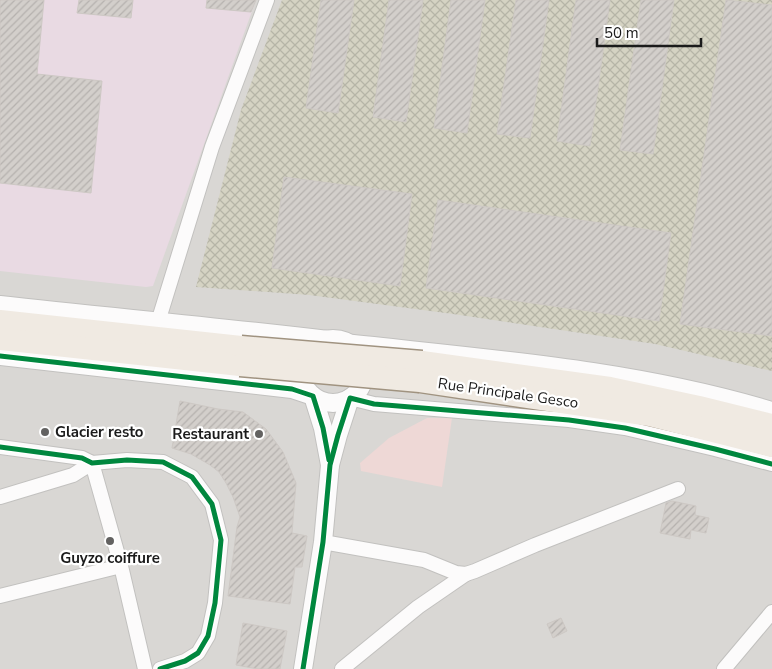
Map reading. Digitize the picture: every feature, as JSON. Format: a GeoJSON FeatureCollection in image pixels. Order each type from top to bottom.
{"type":"FeatureCollection","features":[{"type":"Feature","properties":{"kind":"main road"},"geometry":{"type":"LineString","coordinates":[[0,321],[65,338]]}},
{"type":"Feature","properties":{"kind":"main road"},"geometry":{"type":"LineString","coordinates":[[0,339],[65,338]]}},
{"type":"Feature","properties":{"kind":"main road","name":"Rue Principale Gesco"},"geometry":{"type":"LineString","coordinates":[[65,338],[241,356],[610,388],[772,425]]}},
{"type":"Feature","properties":{"kind":"main road","name":"Rue Principale Gesco"},"geometry":{"type":"LineString","coordinates":[[421,371],[650,414],[772,446]]}},
{"type":"Feature","properties":{"kind":"street"},"geometry":{"type":"LineString","coordinates":[[158,322],[212,147],[267,0]]}},
{"type":"Feature","properties":{"kind":"street"},"geometry":{"type":"LineString","coordinates":[[0,305],[556,364],[646,378],[772,409]]}},
{"type":"Feature","properties":{"kind":"street"},"geometry":{"type":"LineString","coordinates":[[0,356],[292,389],[313,396],[321,401],[331,403],[341,402],[350,398],[362,383],[364,373],[363,363],[353,346],[336,340],[318,343],[309,349],[301,368],[302,379],[306,388],[313,396],[323,428],[330,465]]}},
{"type":"Feature","properties":{"kind":"street"},"geometry":{"type":"LineString","coordinates":[[350,398],[374,404],[569,420],[625,428],[772,464]]}},
{"type":"Feature","properties":{"kind":"street"},"geometry":{"type":"LineString","coordinates":[[303,669],[323,542],[330,465],[350,398]]}},
{"type":"Feature","properties":{"kind":"street"},"geometry":{"type":"LineString","coordinates":[[0,447],[82,458],[92,463],[121,566],[145,669]]}},
{"type":"Feature","properties":{"kind":"street"},"geometry":{"type":"LineString","coordinates":[[0,497],[73,475],[92,463],[127,460],[163,462],[192,477],[212,504],[221,540],[215,603],[208,636],[198,653],[185,661],[160,669]]}},
{"type":"Feature","properties":{"kind":"street"},"geometry":{"type":"LineString","coordinates":[[323,542],[424,560],[456,573],[466,574],[475,572],[535,544],[678,489]]}},
{"type":"Feature","properties":{"kind":"street"},"geometry":{"type":"LineString","coordinates":[[0,596],[121,566]]}},
{"type":"Feature","properties":{"kind":"street"},"geometry":{"type":"LineString","coordinates":[[342,669],[418,607],[466,574]]}},
{"type":"Feature","properties":{"kind":"street"},"geometry":{"type":"LineString","coordinates":[[724,669],[770,618]]}},
{"type":"Feature","properties":{"kind":"shaded area"},"geometry":{"type":"Polygon","coordinates":[[[0,0],[772,0],[772,669],[0,669],[0,0]]]}},
{"type":"Feature","properties":{"kind":"shaded area"},"geometry":{"type":"Polygon","coordinates":[[[0,0],[256,0],[153,286],[146,287],[0,271],[0,0]]]}},
{"type":"Feature","properties":{"kind":"shaded area"},"geometry":{"type":"Polygon","coordinates":[[[282,0],[772,0],[772,371],[655,344],[453,314],[309,295],[196,287],[241,110],[282,0]]]}},
{"type":"Feature","properties":{"kind":"shaded area"},"geometry":{"type":"Polygon","coordinates":[[[427,418],[452,418],[442,487],[361,471],[360,463],[389,438],[427,418]]]}},
{"type":"Feature","properties":{"kind":"building"},"geometry":{"type":"Polygon","coordinates":[[[0,0],[44,0],[37,74],[102,81],[91,193],[0,183],[0,0]]]}},
{"type":"Feature","properties":{"kind":"building"},"geometry":{"type":"Polygon","coordinates":[[[79,0],[133,0],[131,18],[77,13],[79,0]]]}},
{"type":"Feature","properties":{"kind":"building"},"geometry":{"type":"Polygon","coordinates":[[[207,0],[256,0],[251,12],[206,8],[207,0]]]}},
{"type":"Feature","properties":{"kind":"building"},"geometry":{"type":"Polygon","coordinates":[[[321,0],[354,0],[338,113],[306,108],[321,0]]]}},
{"type":"Feature","properties":{"kind":"building"},"geometry":{"type":"Polygon","coordinates":[[[389,0],[423,0],[406,122],[373,117],[389,0]]]}},
{"type":"Feature","properties":{"kind":"building"},"geometry":{"type":"Polygon","coordinates":[[[451,0],[485,0],[467,133],[434,128],[451,0]]]}},
{"type":"Feature","properties":{"kind":"building"},"geometry":{"type":"Polygon","coordinates":[[[516,0],[549,0],[530,138],[497,134],[516,0]]]}},
{"type":"Feature","properties":{"kind":"building"},"geometry":{"type":"Polygon","coordinates":[[[576,0],[610,0],[590,146],[557,141],[576,0]]]}},
{"type":"Feature","properties":{"kind":"building"},"geometry":{"type":"Polygon","coordinates":[[[641,0],[674,0],[653,154],[620,150],[641,0]]]}},
{"type":"Feature","properties":{"kind":"building"},"geometry":{"type":"Polygon","coordinates":[[[726,0],[772,5],[772,336],[680,324],[726,0]]]}},
{"type":"Feature","properties":{"kind":"building"},"geometry":{"type":"Polygon","coordinates":[[[284,177],[412,194],[400,286],[272,268],[284,177]]]}},
{"type":"Feature","properties":{"kind":"building"},"geometry":{"type":"Polygon","coordinates":[[[438,200],[671,233],[659,321],[426,288],[438,200]]]}},
{"type":"Feature","properties":{"kind":"building"},"geometry":{"type":"Polygon","coordinates":[[[180,401],[243,412],[266,429],[283,452],[296,483],[292,533],[307,536],[302,567],[295,567],[290,604],[228,596],[240,517],[233,497],[219,472],[191,454],[172,448],[180,401]]]}},
{"type":"Feature","properties":{"kind":"building"},"geometry":{"type":"Polygon","coordinates":[[[672,501],[696,506],[695,515],[709,518],[706,533],[691,530],[690,539],[660,533],[666,503],[672,501]]]}},
{"type":"Feature","properties":{"kind":"building"},"geometry":{"type":"Polygon","coordinates":[[[561,618],[567,631],[553,638],[547,624],[561,618]]]}},
{"type":"Feature","properties":{"kind":"building"},"geometry":{"type":"Polygon","coordinates":[[[243,623],[287,631],[280,669],[258,669],[236,665],[243,623]]]}},
{"type":"Feature","properties":{"kind":"cycle path"},"geometry":{"type":"LineString","coordinates":[[0,356],[292,389],[313,396],[323,428],[329,460]]}},
{"type":"Feature","properties":{"kind":"cycle path"},"geometry":{"type":"LineString","coordinates":[[303,669],[323,542],[330,465],[350,398],[374,404],[569,420],[625,428],[772,464]]}},
{"type":"Feature","properties":{"kind":"cycle path"},"geometry":{"type":"LineString","coordinates":[[0,447],[82,458],[92,463],[127,460],[163,462],[192,477],[212,504],[221,540],[215,603],[208,636],[198,653],[185,661],[160,669]]}},
{"type":"Feature","properties":{"kind":"place","name":"Glacier resto"},"geometry":{"type":"Point","coordinates":[45,432]}},
{"type":"Feature","properties":{"kind":"place","name":"Restaurant"},"geometry":{"type":"Point","coordinates":[259,434]}},
{"type":"Feature","properties":{"kind":"place","name":"Guyzo coiffure"},"geometry":{"type":"Point","coordinates":[110,541]}}]}
